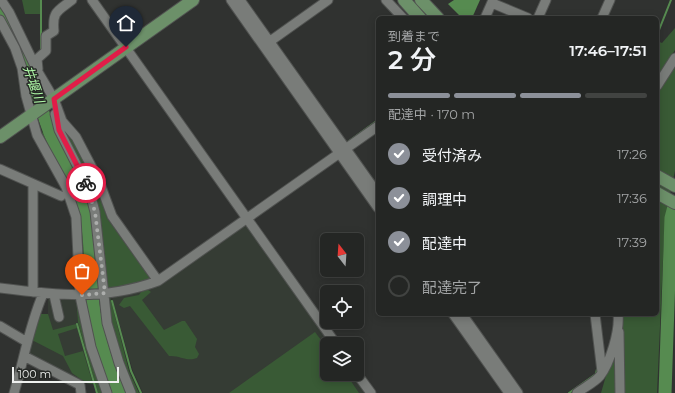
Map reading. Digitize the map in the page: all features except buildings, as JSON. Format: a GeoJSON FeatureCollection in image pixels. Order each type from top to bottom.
{"type":"FeatureCollection","features":[{"type":"Feature","properties":{"kind":"main road"},"geometry":{"type":"LineString","coordinates":[[0,136],[193,0]]}},
{"type":"Feature","properties":{"kind":"main road"},"geometry":{"type":"LineString","coordinates":[[404,0],[418,16]]}},
{"type":"Feature","properties":{"kind":"main road"},"geometry":{"type":"LineString","coordinates":[[421,0],[436,16]]}},
{"type":"Feature","properties":{"kind":"main road"},"geometry":{"type":"LineString","coordinates":[[659,177],[675,186]]}},
{"type":"Feature","properties":{"kind":"main road"},"geometry":{"type":"LineString","coordinates":[[659,194],[675,203]]}},
{"type":"Feature","properties":{"kind":"street"},"geometry":{"type":"LineString","coordinates":[[1,0],[9,12],[66,127],[76,138],[99,180],[112,216],[158,281]]}},
{"type":"Feature","properties":{"kind":"street"},"geometry":{"type":"LineString","coordinates":[[38,72],[37,59],[46,51],[46,36],[54,31],[53,18],[55,13],[72,0]]}},
{"type":"Feature","properties":{"kind":"street"},"geometry":{"type":"LineString","coordinates":[[92,0],[331,337]]}},
{"type":"Feature","properties":{"kind":"street"},"geometry":{"type":"LineString","coordinates":[[231,0],[342,151],[376,192]]}},
{"type":"Feature","properties":{"kind":"street"},"geometry":{"type":"LineString","coordinates":[[240,0],[342,151],[376,205]]}},
{"type":"Feature","properties":{"kind":"street"},"geometry":{"type":"LineString","coordinates":[[269,42],[328,0]]}},
{"type":"Feature","properties":{"kind":"street"},"geometry":{"type":"LineString","coordinates":[[386,0],[401,16]]}},
{"type":"Feature","properties":{"kind":"street"},"geometry":{"type":"LineString","coordinates":[[539,16],[546,0]]}},
{"type":"Feature","properties":{"kind":"street"},"geometry":{"type":"LineString","coordinates":[[603,16],[610,0]]}},
{"type":"Feature","properties":{"kind":"street"},"geometry":{"type":"LineString","coordinates":[[486,16],[492,1],[524,16]]}},
{"type":"Feature","properties":{"kind":"street"},"geometry":{"type":"LineString","coordinates":[[0,20],[15,48],[22,68],[26,96],[37,136],[66,187],[76,217],[81,296],[91,347],[107,393]]}},
{"type":"Feature","properties":{"kind":"street"},"geometry":{"type":"LineString","coordinates":[[659,83],[675,58]]}},
{"type":"Feature","properties":{"kind":"street"},"geometry":{"type":"LineString","coordinates":[[53,100],[59,130],[89,189],[95,212],[107,323],[119,363],[132,393]]}},
{"type":"Feature","properties":{"kind":"street"},"geometry":{"type":"LineString","coordinates":[[0,288],[43,294],[81,296],[104,294],[144,286],[158,281],[376,127]]}},
{"type":"Feature","properties":{"kind":"street"},"geometry":{"type":"LineString","coordinates":[[0,169],[61,196]]}},
{"type":"Feature","properties":{"kind":"street"},"geometry":{"type":"LineString","coordinates":[[32,292],[33,184]]}},
{"type":"Feature","properties":{"kind":"street"},"geometry":{"type":"LineString","coordinates":[[14,393],[35,312],[43,294]]}},
{"type":"Feature","properties":{"kind":"street"},"geometry":{"type":"LineString","coordinates":[[54,295],[59,317]]}},
{"type":"Feature","properties":{"kind":"street"},"geometry":{"type":"LineString","coordinates":[[454,316],[509,393]]}},
{"type":"Feature","properties":{"kind":"street"},"geometry":{"type":"LineString","coordinates":[[463,316],[518,393]]}},
{"type":"Feature","properties":{"kind":"street"},"geometry":{"type":"LineString","coordinates":[[595,316],[602,372]]}},
{"type":"Feature","properties":{"kind":"street"},"geometry":{"type":"LineString","coordinates":[[618,316],[620,393]]}},
{"type":"Feature","properties":{"kind":"street"},"geometry":{"type":"LineString","coordinates":[[576,393],[599,377],[606,366],[619,325]]}},
{"type":"Feature","properties":{"kind":"street"},"geometry":{"type":"LineString","coordinates":[[0,326],[27,342]]}},
{"type":"Feature","properties":{"kind":"street"},"geometry":{"type":"LineString","coordinates":[[24,356],[80,385],[81,393]]}},
{"type":"Feature","properties":{"kind":"street"},"geometry":{"type":"LineString","coordinates":[[362,381],[371,393]]}},
{"type":"Feature","properties":{"kind":"shaded area"},"geometry":{"type":"Polygon","coordinates":[[[22,0],[40,0],[40,14],[25,14],[22,0]]]}},
{"type":"Feature","properties":{"kind":"shaded area"},"geometry":{"type":"Polygon","coordinates":[[[454,0],[480,0],[473,16],[460,16],[448,4],[454,0]]]}},
{"type":"Feature","properties":{"kind":"shaded area"},"geometry":{"type":"Polygon","coordinates":[[[675,28],[675,50],[659,76],[659,42],[662,43],[675,28]]]}},
{"type":"Feature","properties":{"kind":"shaded area"},"geometry":{"type":"Polygon","coordinates":[[[675,67],[675,171],[668,203],[664,237],[657,393],[622,393],[620,316],[659,316],[659,92],[675,67]]]}},
{"type":"Feature","properties":{"kind":"shaded area"},"geometry":{"type":"Polygon","coordinates":[[[65,128],[96,184],[107,218],[152,281],[107,289],[97,208],[63,135],[65,128]]]}},
{"type":"Feature","properties":{"kind":"shaded area"},"geometry":{"type":"Polygon","coordinates":[[[46,130],[75,188],[72,189],[72,191],[76,190],[79,199],[89,247],[90,259],[88,280],[82,280],[80,233],[40,134],[46,130]]]}},
{"type":"Feature","properties":{"kind":"shaded area"},"geometry":{"type":"Polygon","coordinates":[[[246,223],[327,337],[320,337],[320,381],[358,381],[366,393],[143,393],[133,371],[112,298],[115,298],[115,295],[142,289],[246,223]]]}},
{"type":"Feature","properties":{"kind":"shaded area"},"geometry":{"type":"Polygon","coordinates":[[[147,289],[151,292],[142,300],[164,330],[185,321],[197,339],[195,347],[199,354],[197,358],[186,359],[176,356],[169,356],[130,306],[124,308],[119,305],[124,298],[139,295],[147,289]]]}},
{"type":"Feature","properties":{"kind":"shaded area"},"geometry":{"type":"Polygon","coordinates":[[[48,297],[76,298],[78,323],[76,324],[93,384],[82,383],[27,355],[37,314],[48,314],[48,297]]]}},
{"type":"Feature","properties":{"kind":"shaded area"},"geometry":{"type":"Polygon","coordinates":[[[110,297],[129,371],[139,393],[133,393],[109,323],[108,298],[110,297]]]}},
{"type":"Feature","properties":{"kind":"shaded area"},"geometry":{"type":"Polygon","coordinates":[[[76,298],[78,298],[105,393],[98,393],[78,323],[76,298]]]}},
{"type":"Feature","properties":{"kind":"shaded area"},"geometry":{"type":"Polygon","coordinates":[[[105,310],[129,393],[121,393],[114,374],[98,314],[105,310]]]}},
{"type":"Feature","properties":{"kind":"shaded area"},"geometry":{"type":"Polygon","coordinates":[[[86,313],[91,313],[92,315],[109,377],[116,393],[108,393],[86,313]]]}},
{"type":"Feature","properties":{"kind":"shaded area"},"geometry":{"type":"Polygon","coordinates":[[[37,314],[48,314],[53,330],[76,324],[77,328],[58,334],[65,356],[83,351],[93,384],[86,383],[72,373],[63,356],[30,339],[37,314]]]}},
{"type":"Feature","properties":{"kind":"shaded area"},"geometry":{"type":"Polygon","coordinates":[[[315,332],[320,339],[320,381],[351,381],[359,393],[229,393],[315,332]]]}},
{"type":"Feature","properties":{"kind":"shaded area"},"geometry":{"type":"Polygon","coordinates":[[[618,334],[618,393],[601,393],[618,334]]]}},
{"type":"Feature","properties":{"kind":"waterway"},"geometry":{"type":"LineString","coordinates":[[41,0],[41,51]]}},
{"type":"Feature","properties":{"kind":"waterway"},"geometry":{"type":"LineString","coordinates":[[659,30],[671,0]]}},
{"type":"Feature","properties":{"kind":"waterway","name":"井堰川"},"geometry":{"type":"LineString","coordinates":[[0,8],[9,22],[24,53],[51,135],[77,187],[85,209],[90,241],[94,314],[103,349],[119,393]]}},
{"type":"Feature","properties":{"kind":"waterway"},"geometry":{"type":"LineString","coordinates":[[345,144],[376,121]]}},
{"type":"Feature","properties":{"kind":"waterway","name":"井堰川"},"geometry":{"type":"LineString","coordinates":[[72,190],[78,188]]}},
{"type":"Feature","properties":{"kind":"waterway"},"geometry":{"type":"LineString","coordinates":[[665,393],[671,218],[675,203]]}},
{"type":"Feature","properties":{"kind":"waterway"},"geometry":{"type":"LineString","coordinates":[[112,301],[131,371],[141,393]]}},
{"type":"Feature","properties":{"kind":"waterway"},"geometry":{"type":"LineString","coordinates":[[77,324],[97,393]]}},
{"type":"Feature","properties":{"kind":"waterway"},"geometry":{"type":"LineString","coordinates":[[569,393],[596,374],[597,369]]}},
{"type":"Feature","properties":{"kind":"way so far"},"geometry":{"type":"LineString","coordinates":[[82,295],[105,293],[95,212],[86,183]]}},
{"type":"Feature","properties":{"kind":"route"},"geometry":{"type":"LineString","coordinates":[[86,183],[79,166],[59,130],[55,113],[54,99],[126,47]]}}]}
